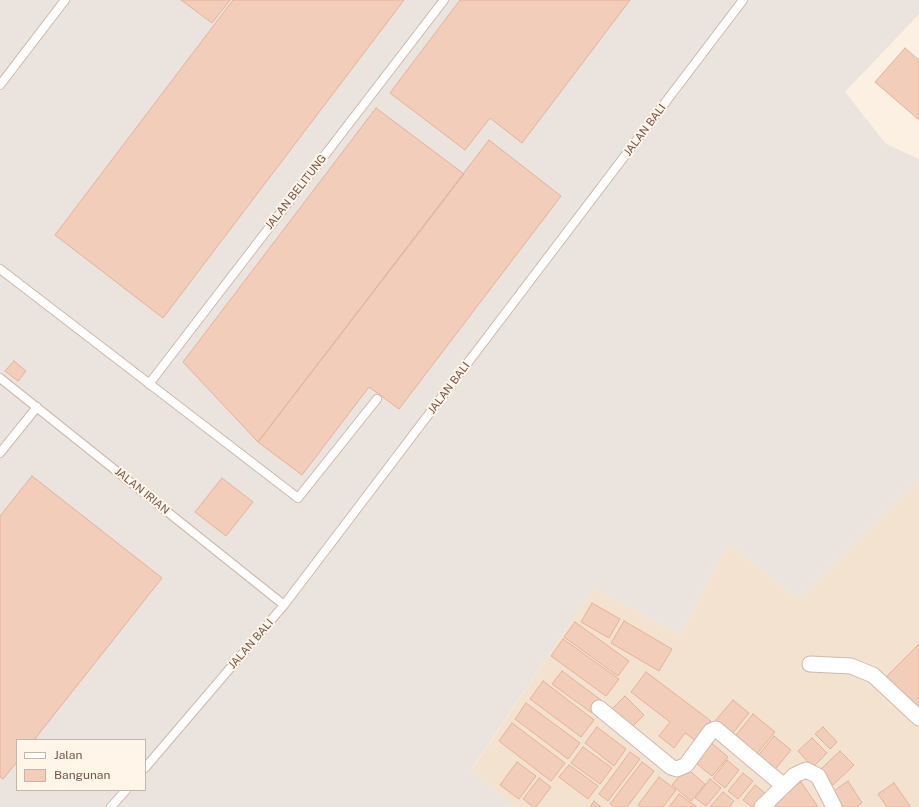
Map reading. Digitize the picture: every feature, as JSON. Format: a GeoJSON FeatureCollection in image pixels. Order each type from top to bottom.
{"type":"FeatureCollection","features":[{"type":"Feature","properties":{"kind":"street"},"geometry":{"type":"LineString","coordinates":[[810,664],[851,666],[873,676],[919,718]]}},
{"type":"Feature","properties":{"kind":"street"},"geometry":{"type":"LineString","coordinates":[[599,708],[672,768],[677,769],[686,765],[711,731],[716,730],[784,786]]}},
{"type":"Feature","properties":{"kind":"street"},"geometry":{"type":"LineString","coordinates":[[762,807],[798,773],[806,770],[818,776],[834,807]]}},
{"type":"Feature","properties":{"kind":"lane"},"geometry":{"type":"LineString","coordinates":[[0,86],[65,0]]}},
{"type":"Feature","properties":{"kind":"lane","name":"JALAN BELITUNG"},"geometry":{"type":"LineString","coordinates":[[149,384],[444,0]]}},
{"type":"Feature","properties":{"kind":"lane","name":"JALAN BALI"},"geometry":{"type":"LineString","coordinates":[[146,767],[284,605],[743,0]]}},
{"type":"Feature","properties":{"kind":"lane"},"geometry":{"type":"LineString","coordinates":[[0,269],[298,498],[377,399]]}},
{"type":"Feature","properties":{"kind":"lane","name":"JALAN IRIAN"},"geometry":{"type":"LineString","coordinates":[[0,378],[284,605]]}},
{"type":"Feature","properties":{"kind":"lane"},"geometry":{"type":"LineString","coordinates":[[0,453],[37,407]]}},
{"type":"Feature","properties":{"kind":"lane"},"geometry":{"type":"LineString","coordinates":[[111,807],[125,791]]}},
{"type":"Feature","properties":{"kind":"shaded area"},"geometry":{"type":"Polygon","coordinates":[[[0,0],[919,0],[919,14],[845,92],[886,144],[919,159],[919,479],[799,599],[728,544],[680,634],[594,588],[471,770],[514,807],[0,807],[0,0]]]}},
{"type":"Feature","properties":{"kind":"shaded area"},"geometry":{"type":"Polygon","coordinates":[[[919,479],[919,807],[514,807],[471,771],[594,588],[680,634],[728,544],[799,599],[919,479]]]}},
{"type":"Feature","properties":{"kind":"building"},"geometry":{"type":"Polygon","coordinates":[[[181,0],[230,0],[212,23],[181,0]]]}},
{"type":"Feature","properties":{"kind":"building"},"geometry":{"type":"Polygon","coordinates":[[[233,0],[404,0],[163,318],[55,235],[233,0]]]}},
{"type":"Feature","properties":{"kind":"building"},"geometry":{"type":"Polygon","coordinates":[[[460,0],[630,0],[522,143],[490,118],[465,150],[390,93],[460,0]]]}},
{"type":"Feature","properties":{"kind":"building"},"geometry":{"type":"Polygon","coordinates":[[[905,48],[919,60],[919,120],[875,82],[905,48]]]}},
{"type":"Feature","properties":{"kind":"building"},"geometry":{"type":"Polygon","coordinates":[[[376,108],[464,174],[258,442],[183,362],[376,108]]]}},
{"type":"Feature","properties":{"kind":"building"},"geometry":{"type":"Polygon","coordinates":[[[489,140],[561,196],[399,409],[369,387],[302,475],[258,442],[489,140]]]}},
{"type":"Feature","properties":{"kind":"building"},"geometry":{"type":"Polygon","coordinates":[[[14,361],[26,371],[18,381],[5,371],[14,361]]]}},
{"type":"Feature","properties":{"kind":"building"},"geometry":{"type":"Polygon","coordinates":[[[32,476],[162,578],[35,739],[16,739],[16,763],[3,779],[0,777],[0,516],[32,476]]]}},
{"type":"Feature","properties":{"kind":"building"},"geometry":{"type":"Polygon","coordinates":[[[222,478],[253,502],[226,536],[195,512],[222,478]]]}},
{"type":"Feature","properties":{"kind":"building"},"geometry":{"type":"Polygon","coordinates":[[[592,603],[620,619],[609,638],[581,622],[592,603]]]}},
{"type":"Feature","properties":{"kind":"building"},"geometry":{"type":"Polygon","coordinates":[[[624,621],[672,649],[659,671],[611,643],[624,621]]]}},
{"type":"Feature","properties":{"kind":"building"},"geometry":{"type":"Polygon","coordinates":[[[575,622],[629,661],[618,676],[564,637],[575,622]]]}},
{"type":"Feature","properties":{"kind":"building"},"geometry":{"type":"Polygon","coordinates":[[[563,639],[619,679],[606,696],[551,656],[563,639]]]}},
{"type":"Feature","properties":{"kind":"building"},"geometry":{"type":"Polygon","coordinates":[[[919,644],[919,705],[913,711],[883,680],[919,644]]]}},
{"type":"Feature","properties":{"kind":"building"},"geometry":{"type":"Polygon","coordinates":[[[562,671],[601,700],[592,713],[552,684],[562,671]]]}},
{"type":"Feature","properties":{"kind":"building"},"geometry":{"type":"Polygon","coordinates":[[[646,672],[711,721],[696,741],[685,733],[674,748],[659,736],[670,722],[631,692],[646,672]]]}},
{"type":"Feature","properties":{"kind":"building"},"geometry":{"type":"Polygon","coordinates":[[[543,681],[594,720],[581,737],[530,699],[543,681]]]}},
{"type":"Feature","properties":{"kind":"building"},"geometry":{"type":"Polygon","coordinates":[[[625,696],[644,715],[630,729],[611,710],[625,696]]]}},
{"type":"Feature","properties":{"kind":"building"},"geometry":{"type":"Polygon","coordinates":[[[733,700],[749,713],[732,734],[715,721],[733,700]]]}},
{"type":"Feature","properties":{"kind":"building"},"geometry":{"type":"Polygon","coordinates":[[[526,703],[580,743],[568,759],[515,719],[526,703]]]}},
{"type":"Feature","properties":{"kind":"building"},"geometry":{"type":"Polygon","coordinates":[[[753,714],[775,732],[754,757],[732,740],[753,714]]]}},
{"type":"Feature","properties":{"kind":"building"},"geometry":{"type":"Polygon","coordinates":[[[512,723],[565,763],[551,781],[499,741],[512,723]]]}},
{"type":"Feature","properties":{"kind":"building"},"geometry":{"type":"Polygon","coordinates":[[[597,727],[626,749],[614,766],[585,743],[597,727]]]}},
{"type":"Feature","properties":{"kind":"building"},"geometry":{"type":"Polygon","coordinates":[[[823,727],[837,742],[830,749],[815,734],[823,727]]]}},
{"type":"Feature","properties":{"kind":"building"},"geometry":{"type":"Polygon","coordinates":[[[774,736],[791,750],[773,772],[756,758],[774,736]]]}},
{"type":"Feature","properties":{"kind":"building"},"geometry":{"type":"Polygon","coordinates":[[[812,738],[827,753],[813,767],[798,751],[812,738]]]}},
{"type":"Feature","properties":{"kind":"building"},"geometry":{"type":"Polygon","coordinates":[[[708,740],[728,757],[712,776],[692,760],[708,740]]]}},
{"type":"Feature","properties":{"kind":"building"},"geometry":{"type":"Polygon","coordinates":[[[583,747],[612,768],[600,784],[571,763],[583,747]]]}},
{"type":"Feature","properties":{"kind":"building"},"geometry":{"type":"Polygon","coordinates":[[[840,751],[854,765],[833,785],[820,770],[840,751]]]}},
{"type":"Feature","properties":{"kind":"building"},"geometry":{"type":"Polygon","coordinates":[[[630,752],[640,759],[608,801],[599,794],[630,752]]]}},
{"type":"Feature","properties":{"kind":"building"},"geometry":{"type":"Polygon","coordinates":[[[727,760],[739,770],[725,788],[713,778],[727,760]]]}},
{"type":"Feature","properties":{"kind":"building"},"geometry":{"type":"Polygon","coordinates":[[[517,762],[536,776],[519,799],[500,785],[517,762]]]}},
{"type":"Feature","properties":{"kind":"building"},"geometry":{"type":"Polygon","coordinates":[[[642,762],[654,771],[627,807],[614,807],[610,804],[642,762]]]}},
{"type":"Feature","properties":{"kind":"building"},"geometry":{"type":"Polygon","coordinates":[[[569,765],[598,786],[588,799],[559,777],[569,765]]]}},
{"type":"Feature","properties":{"kind":"building"},"geometry":{"type":"Polygon","coordinates":[[[686,768],[705,784],[691,801],[672,785],[686,768]]]}},
{"type":"Feature","properties":{"kind":"building"},"geometry":{"type":"Polygon","coordinates":[[[743,773],[753,781],[738,799],[728,791],[743,773]]]}},
{"type":"Feature","properties":{"kind":"building"},"geometry":{"type":"Polygon","coordinates":[[[659,777],[676,790],[663,807],[641,807],[638,805],[659,777]]]}},
{"type":"Feature","properties":{"kind":"building"},"geometry":{"type":"Polygon","coordinates":[[[539,778],[551,787],[536,807],[533,807],[523,799],[539,778]]]}},
{"type":"Feature","properties":{"kind":"building"},"geometry":{"type":"Polygon","coordinates":[[[710,779],[721,788],[706,806],[695,798],[710,779]]]}},
{"type":"Feature","properties":{"kind":"building"},"geometry":{"type":"Polygon","coordinates":[[[848,781],[862,803],[856,807],[840,807],[831,793],[848,781]]]}},
{"type":"Feature","properties":{"kind":"building"},"geometry":{"type":"Polygon","coordinates":[[[801,782],[818,807],[777,807],[773,801],[801,782]]]}},
{"type":"Feature","properties":{"kind":"building"},"geometry":{"type":"Polygon","coordinates":[[[894,783],[910,806],[887,807],[878,794],[894,783]]]}},
{"type":"Feature","properties":{"kind":"building"},"geometry":{"type":"Polygon","coordinates":[[[755,785],[765,793],[754,807],[752,807],[743,800],[755,785]]]}},
{"type":"Feature","properties":{"kind":"building"},"geometry":{"type":"Polygon","coordinates":[[[723,792],[734,801],[729,807],[710,807],[723,792]]]}},
{"type":"Feature","properties":{"kind":"building"},"geometry":{"type":"Polygon","coordinates":[[[679,794],[697,807],[669,807],[679,794]]]}},
{"type":"Feature","properties":{"kind":"building"},"geometry":{"type":"Polygon","coordinates":[[[594,801],[601,807],[590,807],[594,801]]]}}]}
